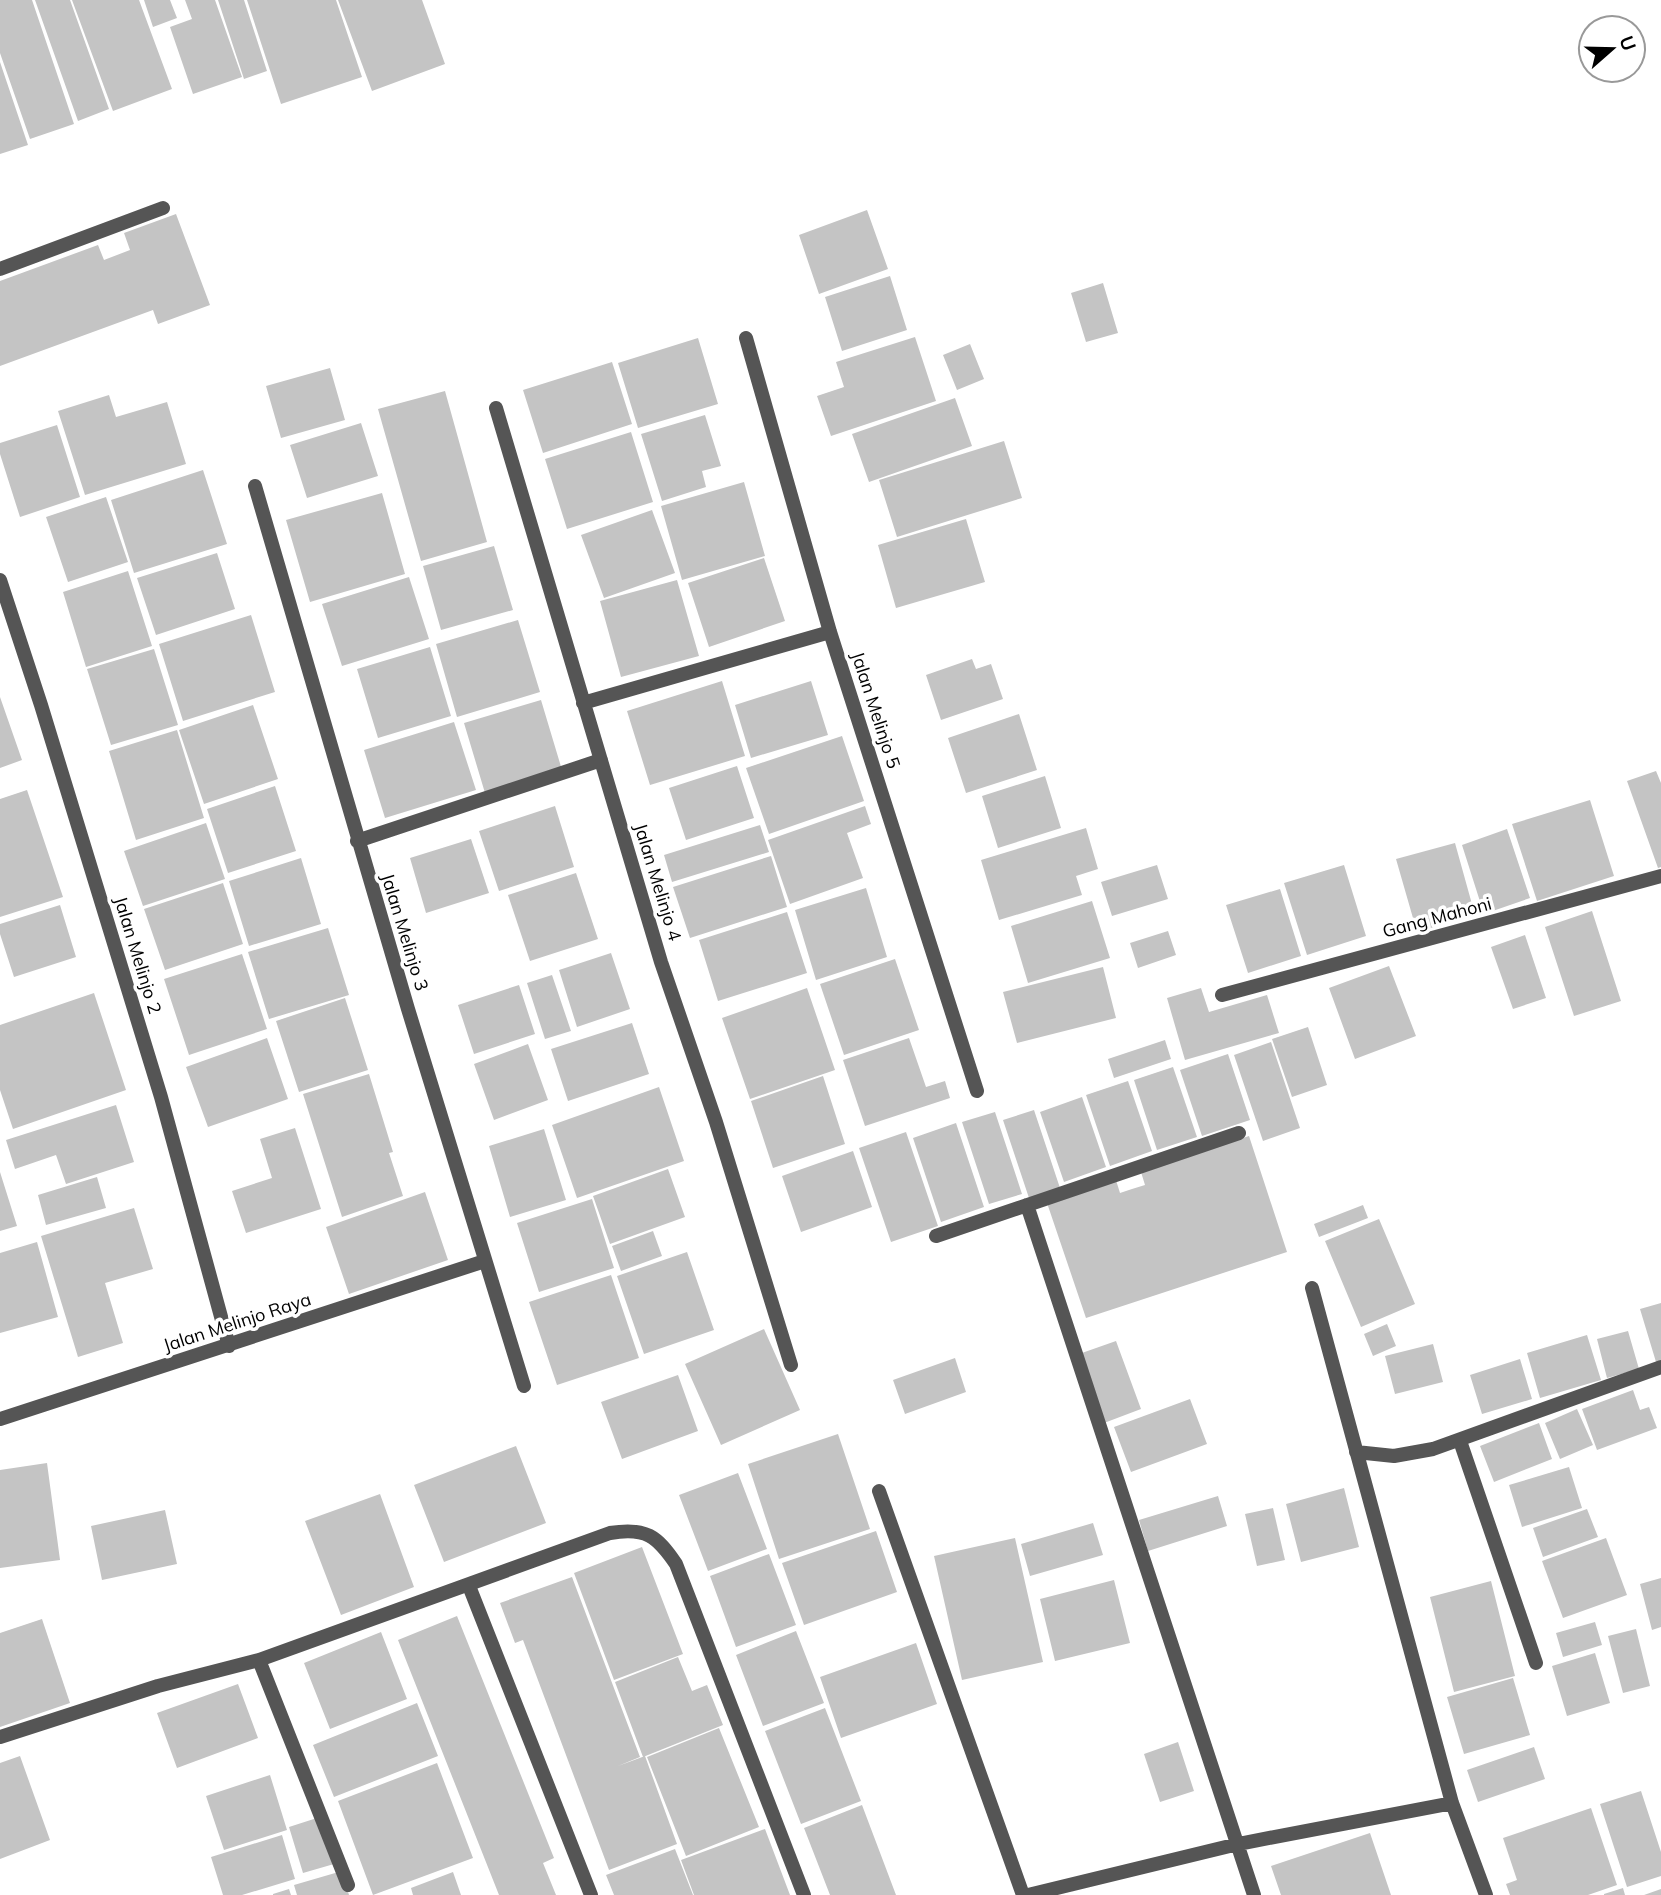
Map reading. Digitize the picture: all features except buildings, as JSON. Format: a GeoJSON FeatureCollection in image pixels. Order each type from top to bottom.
{"type":"FeatureCollection","features":[{"type":"Feature","properties":{"kind":"street"},"geometry":{"type":"LineString","coordinates":[[0,269],[163,208]]}},
{"type":"Feature","properties":{"kind":"street","name":"Jalan Melinjo 5"},"geometry":{"type":"LineString","coordinates":[[746,338],[830,632],[977,1091]]}},
{"type":"Feature","properties":{"kind":"street","name":"Jalan Melinjo 4"},"geometry":{"type":"LineString","coordinates":[[496,408],[661,962],[716,1122],[791,1364]]}},
{"type":"Feature","properties":{"kind":"street","name":"Jalan Melinjo 3"},"geometry":{"type":"LineString","coordinates":[[255,486],[358,841],[524,1386]]}},
{"type":"Feature","properties":{"kind":"street","name":"Jalan Melinjo 2"},"geometry":{"type":"LineString","coordinates":[[0,580],[162,1097],[229,1346]]}},
{"type":"Feature","properties":{"kind":"street"},"geometry":{"type":"LineString","coordinates":[[583,703],[830,632]]}},
{"type":"Feature","properties":{"kind":"street"},"geometry":{"type":"LineString","coordinates":[[358,841],[601,760]]}},
{"type":"Feature","properties":{"kind":"street","name":"Gang Mahoni"},"geometry":{"type":"LineString","coordinates":[[1222,995],[1661,876]]}},
{"type":"Feature","properties":{"kind":"street"},"geometry":{"type":"LineString","coordinates":[[936,1236],[1238,1133]]}},
{"type":"Feature","properties":{"kind":"street"},"geometry":{"type":"LineString","coordinates":[[1027,1205],[1254,1895]]}},
{"type":"Feature","properties":{"kind":"street","name":"Jalan Melinjo Raya"},"geometry":{"type":"LineString","coordinates":[[0,1419],[485,1261]]}},
{"type":"Feature","properties":{"kind":"street"},"geometry":{"type":"LineString","coordinates":[[1312,1288],[1452,1803],[1486,1895]]}},
{"type":"Feature","properties":{"kind":"street"},"geometry":{"type":"LineString","coordinates":[[1356,1452],[1394,1456],[1414,1454],[1460,1441],[1661,1367]]}},
{"type":"Feature","properties":{"kind":"street"},"geometry":{"type":"LineString","coordinates":[[1460,1441],[1536,1663]]}},
{"type":"Feature","properties":{"kind":"street"},"geometry":{"type":"LineString","coordinates":[[879,1491],[1025,1895],[1238,1844],[1452,1803]]}},
{"type":"Feature","properties":{"kind":"street"},"geometry":{"type":"LineString","coordinates":[[0,1737],[158,1686],[259,1660],[610,1533],[627,1530],[646,1532],[662,1544],[676,1564],[804,1895]]}},
{"type":"Feature","properties":{"kind":"street"},"geometry":{"type":"LineString","coordinates":[[469,1586],[591,1895]]}},
{"type":"Feature","properties":{"kind":"street"},"geometry":{"type":"LineString","coordinates":[[259,1660],[348,1885]]}}]}
